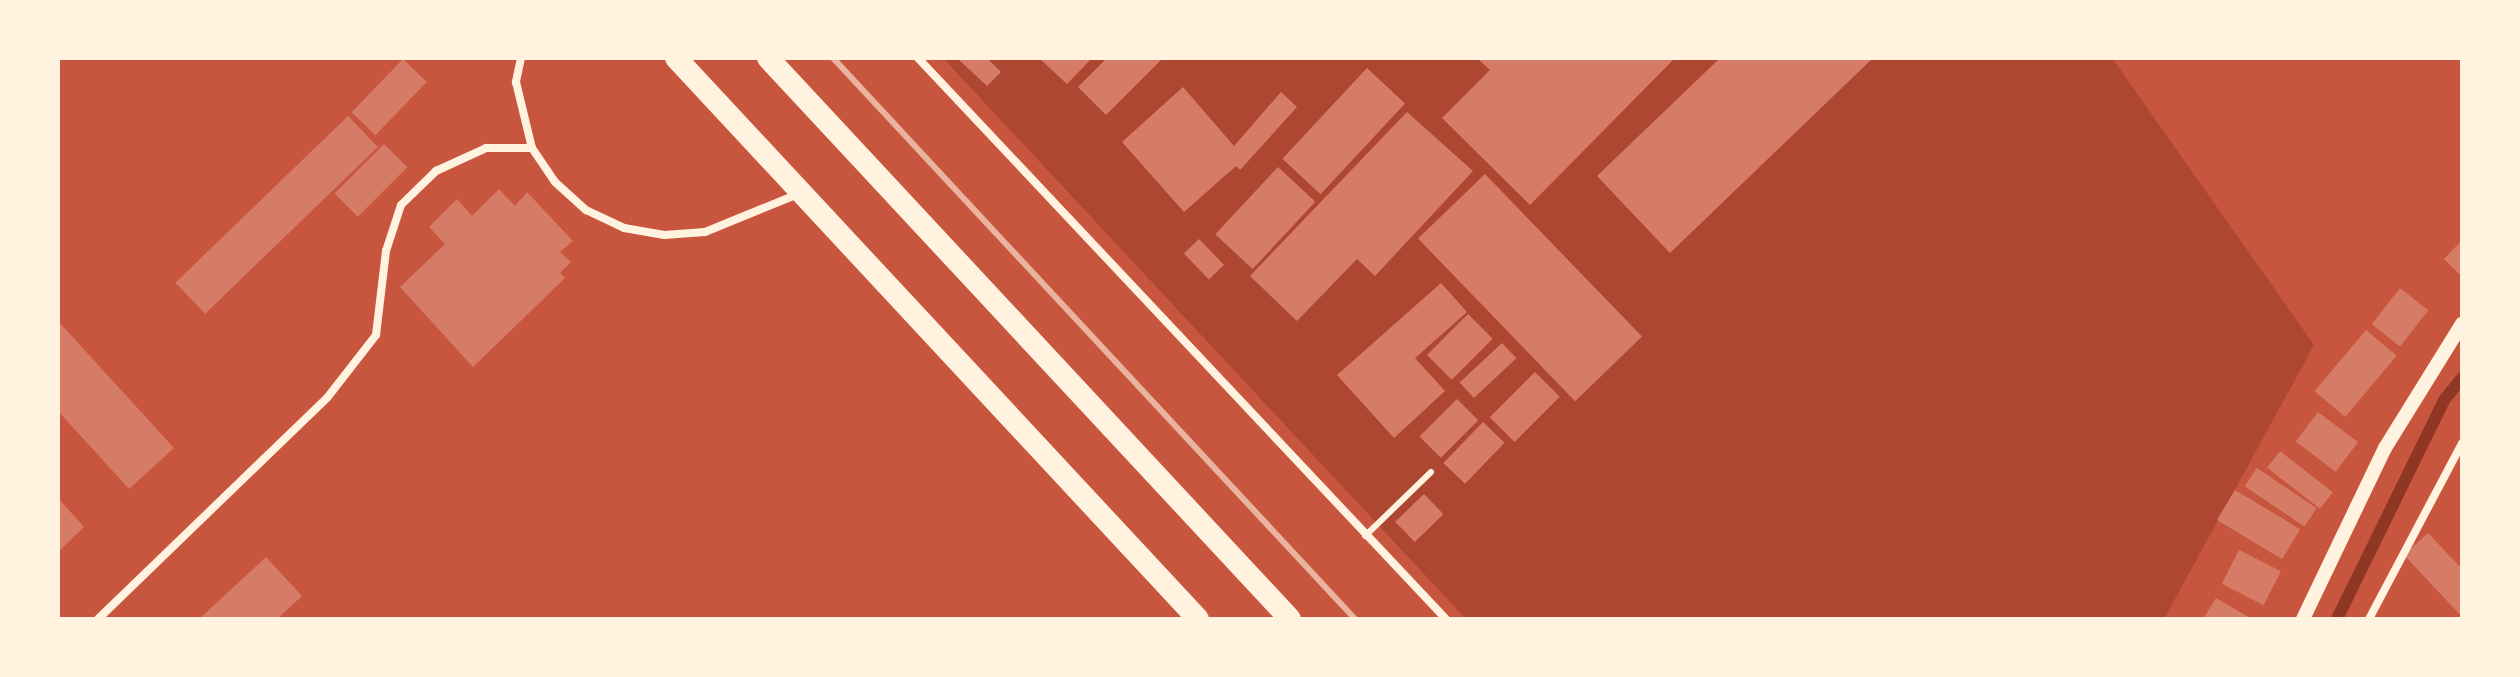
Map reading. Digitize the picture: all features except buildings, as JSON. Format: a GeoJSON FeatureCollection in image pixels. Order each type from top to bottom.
{"type":"FeatureCollection","features":[{"type":"Feature","properties":{"kind":"highway"},"geometry":{"type":"LineString","coordinates":[[676,58],[1198,619]]}},
{"type":"Feature","properties":{"kind":"highway"},"geometry":{"type":"LineString","coordinates":[[768,58],[1290,619]]}},
{"type":"Feature","properties":{"kind":"street"},"geometry":{"type":"LineString","coordinates":[[521,58],[516,82],[532,148],[555,182],[586,210],[624,228],[664,235],[705,232],[802,193]]}},
{"type":"Feature","properties":{"kind":"street"},"geometry":{"type":"LineString","coordinates":[[918,58],[1446,619]]}},
{"type":"Feature","properties":{"kind":"street"},"geometry":{"type":"LineString","coordinates":[[98,619],[327,398],[376,335],[386,251],[401,205],[436,171],[486,148],[532,148]]}},
{"type":"Feature","properties":{"kind":"street"},"geometry":{"type":"LineString","coordinates":[[2303,619],[2385,448],[2462,324]]}},
{"type":"Feature","properties":{"kind":"street"},"geometry":{"type":"LineString","coordinates":[[2369,619],[2462,443]]}},
{"type":"Feature","properties":{"kind":"lane"},"geometry":{"type":"LineString","coordinates":[[1365,536],[1431,472]]}},
{"type":"Feature","properties":{"kind":"shaded area"},"geometry":{"type":"Polygon","coordinates":[[[943,58],[2112,58],[2314,345],[2164,619],[1466,619],[943,58]]]}},
{"type":"Feature","properties":{"kind":"waterway"},"geometry":{"type":"LineString","coordinates":[[2337,619],[2445,399],[2462,378]]}},
{"type":"Feature","properties":{"kind":"railway"},"geometry":{"type":"LineString","coordinates":[[833,58],[1355,619]]}}]}
